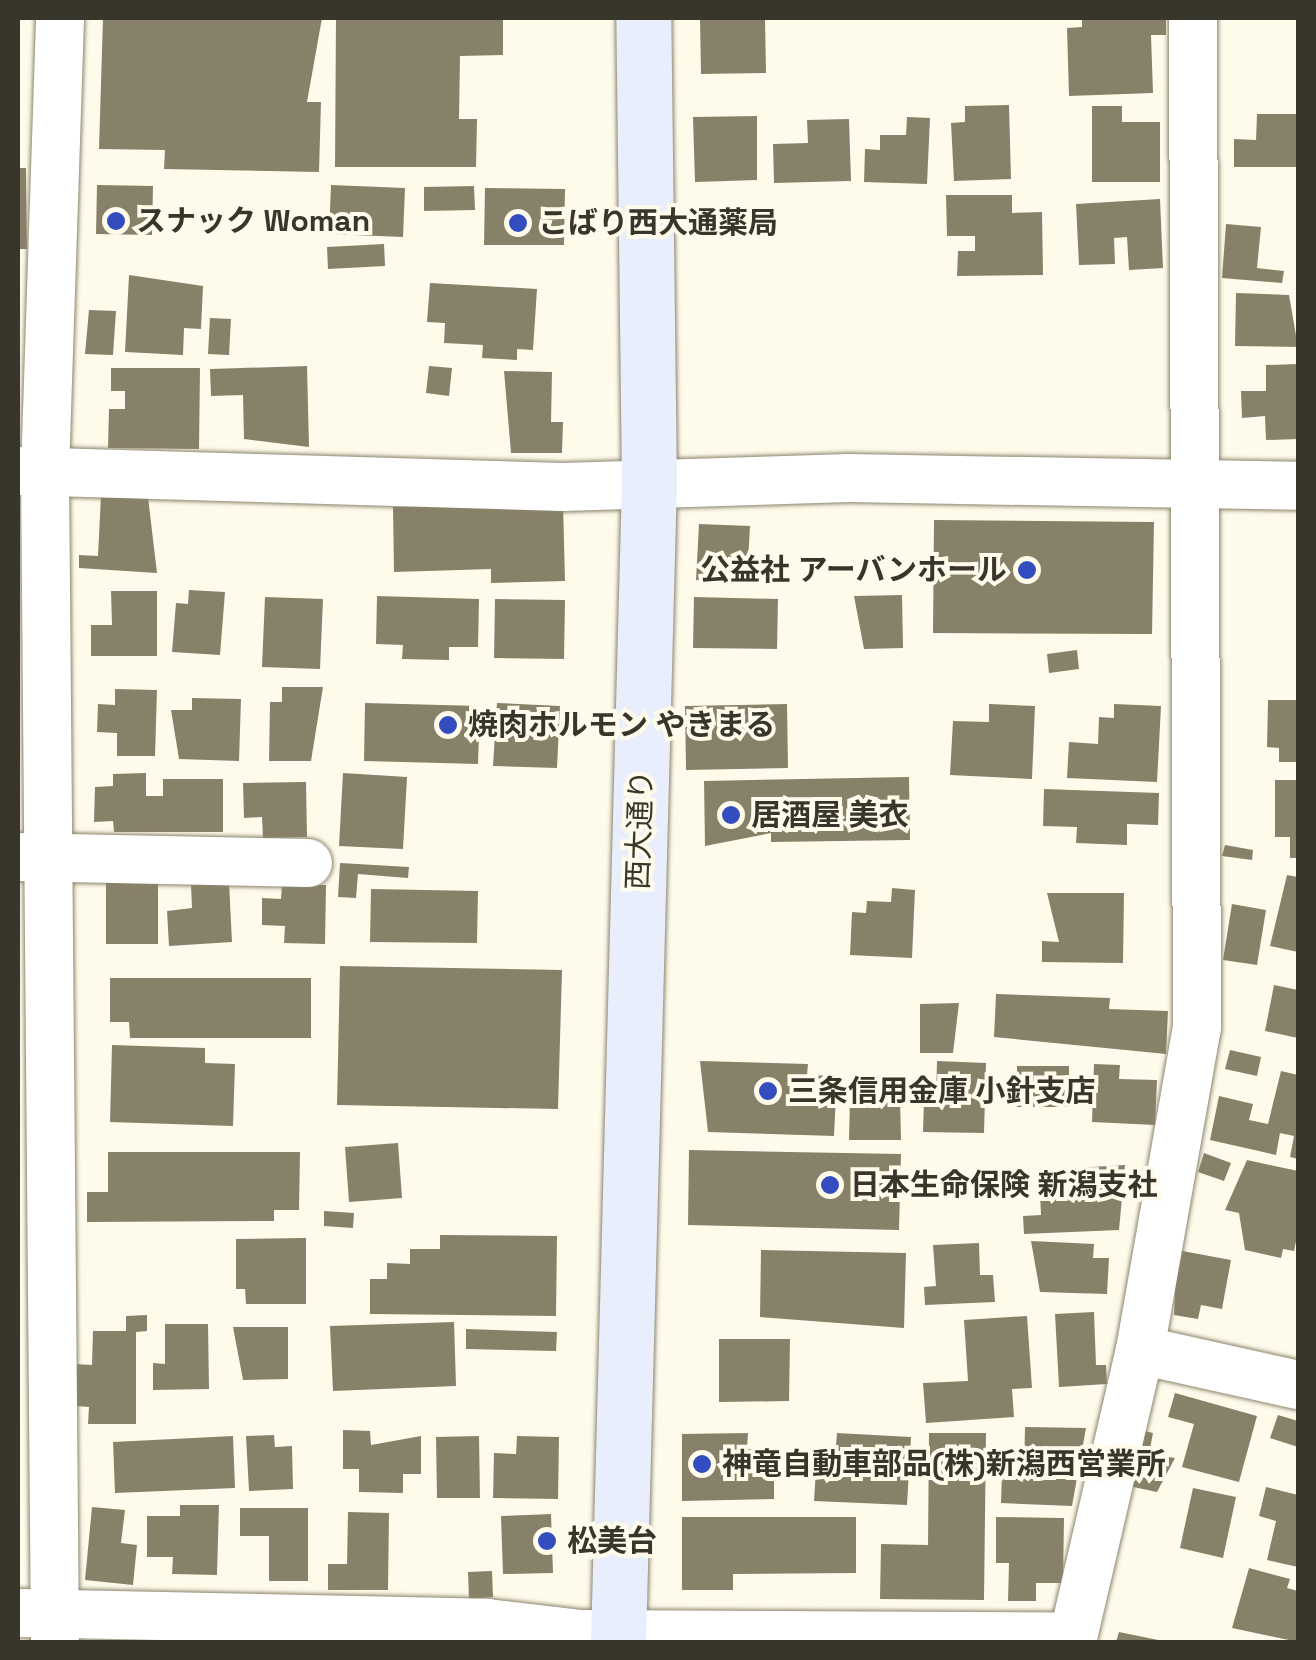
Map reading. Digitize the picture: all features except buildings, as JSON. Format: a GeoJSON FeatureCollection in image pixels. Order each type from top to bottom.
{"type":"FeatureCollection","features":[{"type":"Feature","properties":{"kind":"street"},"geometry":{"type":"LineString","coordinates":[[60,18],[31,472],[42,1623],[487,1622],[618,1638],[1073,1640],[1140,1350],[1197,1028],[1193,18]]}},
{"type":"Feature","properties":{"kind":"street","name":"西大通り"},"geometry":{"type":"LineString","coordinates":[[618,1638],[649,483],[643,18]]}},
{"type":"Feature","properties":{"kind":"street"},"geometry":{"type":"LineString","coordinates":[[31,472],[649,483],[1298,486]]}},
{"type":"Feature","properties":{"kind":"street"},"geometry":{"type":"LineString","coordinates":[[33,858],[308,862]]}},
{"type":"Feature","properties":{"kind":"street"},"geometry":{"type":"LineString","coordinates":[[1140,1350],[1298,1385]]}},
{"type":"Feature","properties":{"kind":"place","name":"スナック Woman"},"geometry":{"type":"Point","coordinates":[116,221]}},
{"type":"Feature","properties":{"kind":"place","name":"こばり西大通薬局"},"geometry":{"type":"Point","coordinates":[518,223]}},
{"type":"Feature","properties":{"kind":"place","name":"公益社 アーバンホール"},"geometry":{"type":"Point","coordinates":[1027,570]}},
{"type":"Feature","properties":{"kind":"place","name":"焼肉ホルモン やきまる"},"geometry":{"type":"Point","coordinates":[448,725]}},
{"type":"Feature","properties":{"kind":"place","name":"居酒屋 美衣"},"geometry":{"type":"Point","coordinates":[731,815]}},
{"type":"Feature","properties":{"kind":"place","name":"三条信用金庫 小針支店"},"geometry":{"type":"Point","coordinates":[768,1091]}},
{"type":"Feature","properties":{"kind":"place","name":"日本生命保険 新潟支社"},"geometry":{"type":"Point","coordinates":[830,1185]}},
{"type":"Feature","properties":{"kind":"place","name":"神竜自動車部品(株)新潟西営業所"},"geometry":{"type":"Point","coordinates":[702,1464]}},
{"type":"Feature","properties":{"kind":"place","name":"松美台"},"geometry":{"type":"Point","coordinates":[547,1541]}}]}
